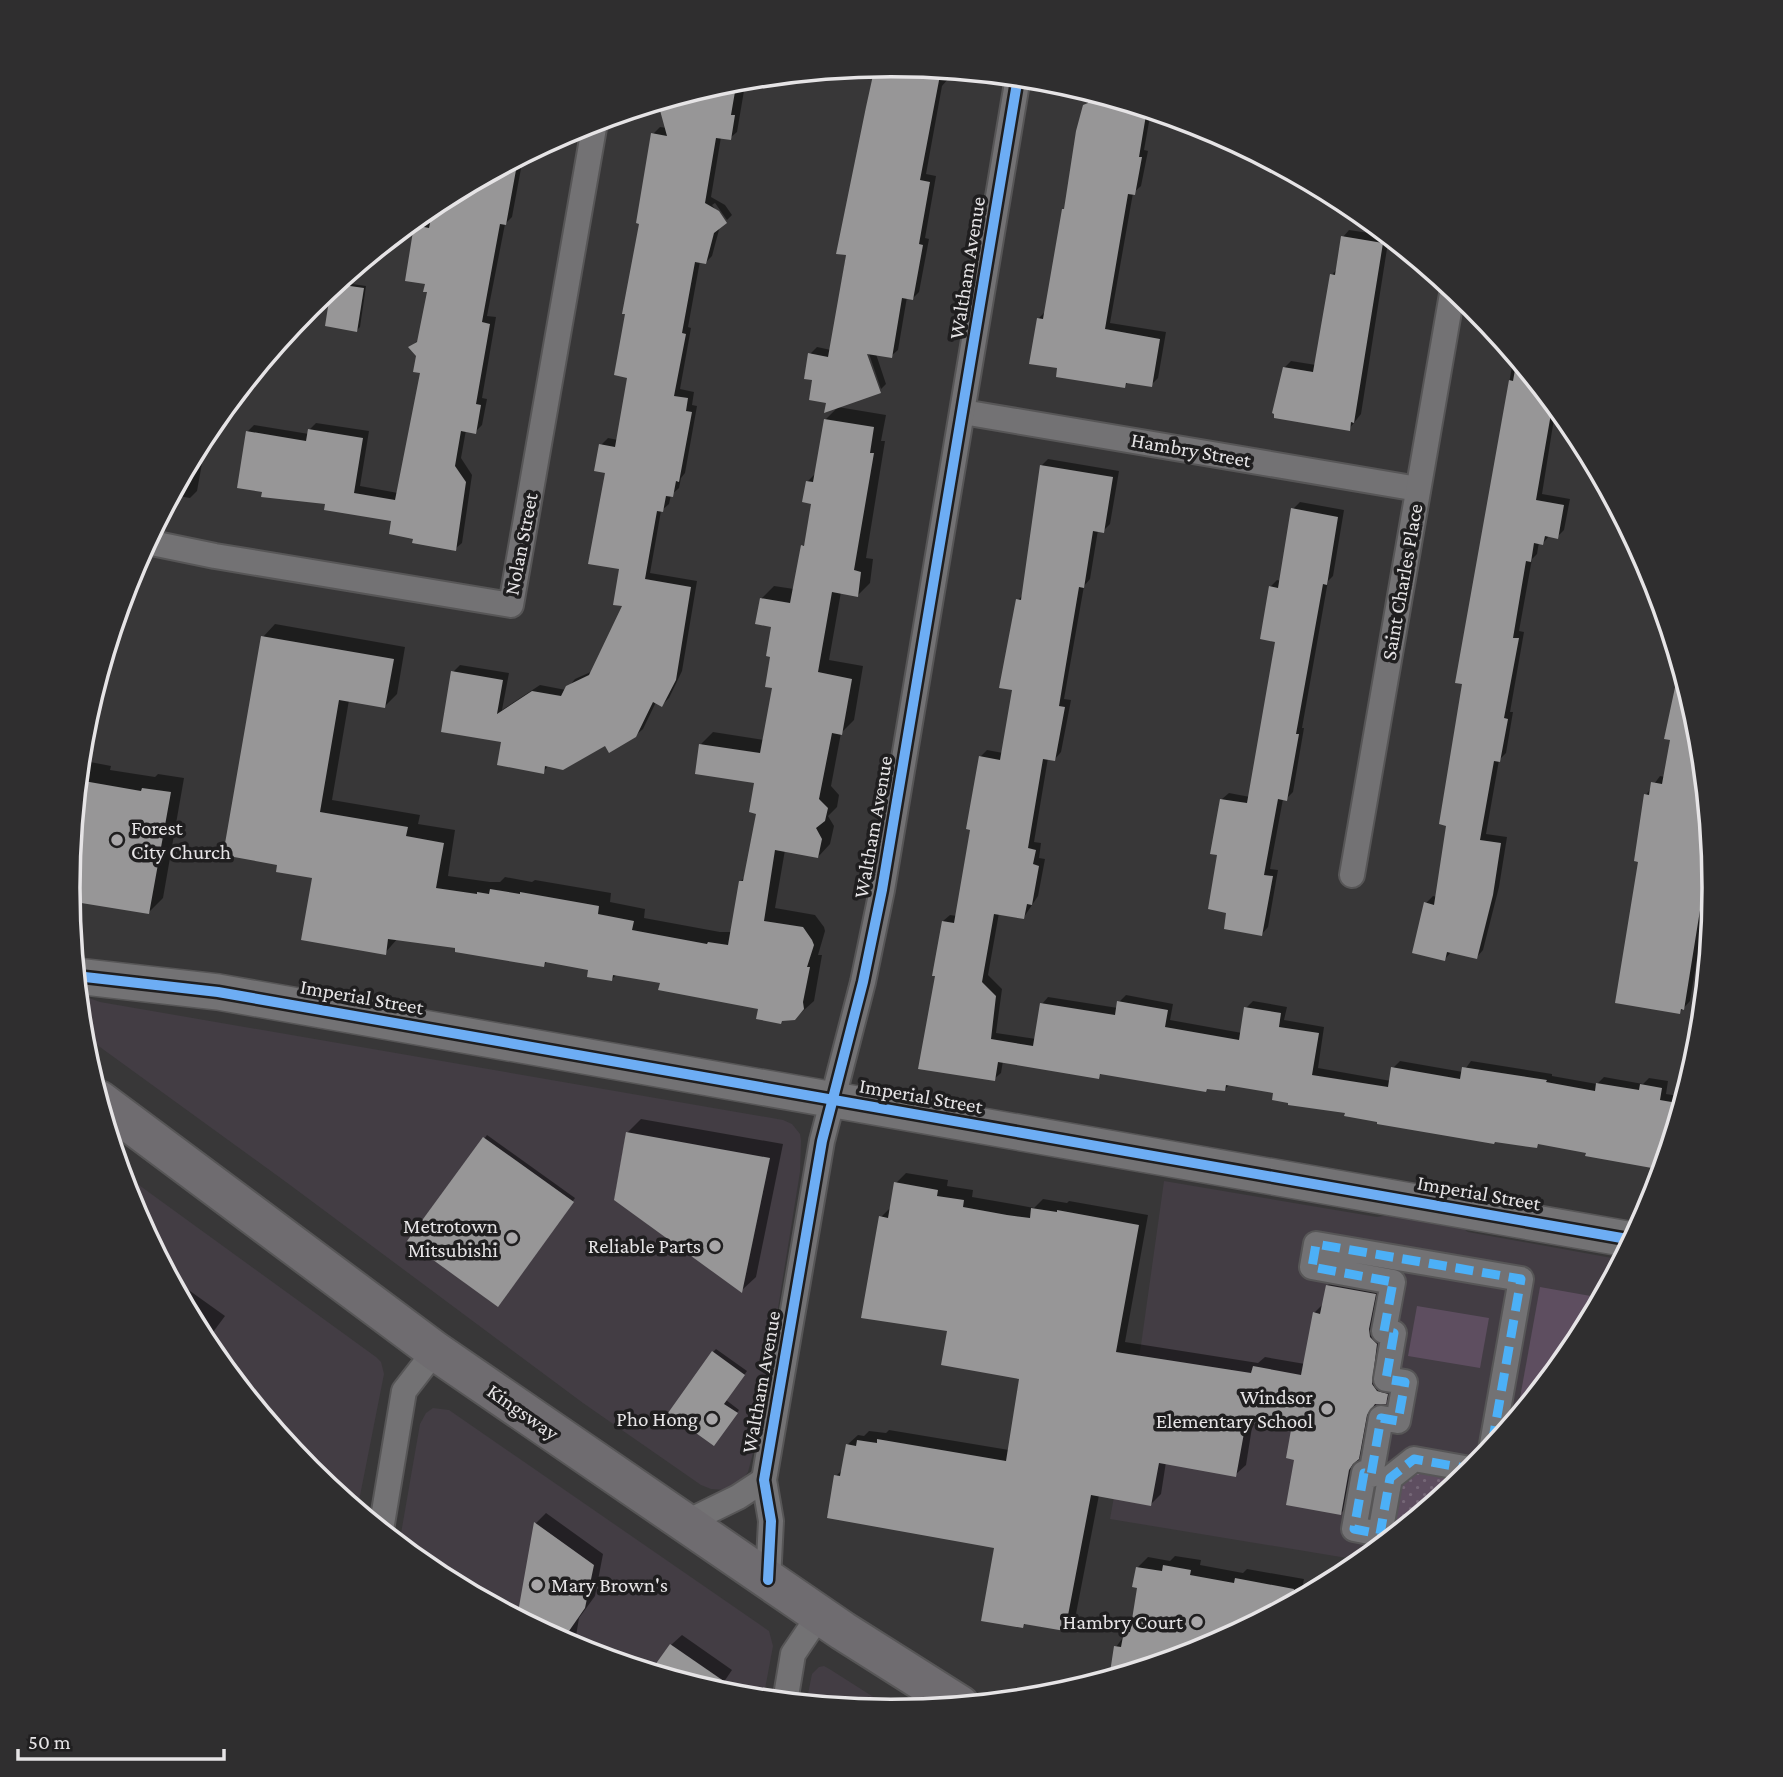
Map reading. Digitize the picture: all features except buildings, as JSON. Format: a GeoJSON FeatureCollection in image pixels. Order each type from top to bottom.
{"type":"FeatureCollection","features":[{"type":"Feature","properties":{"kind":"main road","name":"Kingsway"},"geometry":{"type":"LineString","coordinates":[[112,1111],[435,1350],[768,1580],[947,1698]]}},
{"type":"Feature","properties":{"kind":"street","name":"Waltham Avenue"},"geometry":{"type":"LineString","coordinates":[[768,1580],[771,1521],[764,1480],[821,1144],[863,982],[882,890],[1016,87]]}},
{"type":"Feature","properties":{"kind":"street","name":"Nolan Street"},"geometry":{"type":"LineString","coordinates":[[158,544],[511,605],[594,134]]}},
{"type":"Feature","properties":{"kind":"street","name":"Saint Charles Place"},"geometry":{"type":"LineString","coordinates":[[1352,875],[1450,300]]}},
{"type":"Feature","properties":{"kind":"street","name":"Hambry Street"},"geometry":{"type":"LineString","coordinates":[[963,412],[1418,489]]}},
{"type":"Feature","properties":{"kind":"street","name":"Imperial Street"},"geometry":{"type":"LineString","coordinates":[[85,977],[218,992],[1623,1238]]}},
{"type":"Feature","properties":{"kind":"street"},"geometry":{"type":"LineString","coordinates":[[1460,1467],[1414,1459],[1390,1478],[1380,1534],[1354,1529],[1364,1473],[1371,1475],[1381,1419],[1398,1422],[1405,1382],[1386,1379],[1394,1332],[1384,1331],[1393,1282],[1312,1267],[1316,1244],[1521,1279],[1494,1432]]}},
{"type":"Feature","properties":{"kind":"street"},"geometry":{"type":"LineString","coordinates":[[383,1520],[404,1391],[435,1350]]}},
{"type":"Feature","properties":{"kind":"street","name":"Waltham Avenue"},"geometry":{"type":"LineString","coordinates":[[685,1523],[738,1497],[764,1480]]}},
{"type":"Feature","properties":{"kind":"street"},"geometry":{"type":"LineString","coordinates":[[786,1693],[793,1654],[820,1614]]}},
{"type":"Feature","properties":{"kind":"shaded area"},"geometry":{"type":"Polygon","coordinates":[[[88,997],[100,1002],[783,1120],[792,1124],[800,1134],[800,1172],[757,1438],[748,1472],[743,1479],[726,1490],[701,1485],[583,1403],[95,1044],[88,997]]]}},
{"type":"Feature","properties":{"kind":"shaded area","name":"Windsor Elementary School"},"geometry":{"type":"Polygon","coordinates":[[[1164,1181],[1377,1217],[1394,1214],[1457,1224],[1468,1232],[1613,1258],[1566,1339],[1502,1424],[1427,1499],[1349,1558],[1110,1519],[1141,1345],[1164,1181]]]}},
{"type":"Feature","properties":{"kind":"shaded area"},"geometry":{"type":"Polygon","coordinates":[[[136,1183],[376,1357],[381,1362],[384,1374],[359,1501],[281,1424],[217,1339],[164,1247],[136,1183]]]}},
{"type":"Feature","properties":{"kind":"shaded area"},"geometry":{"type":"Polygon","coordinates":[[[1540,1287],[1593,1296],[1566,1339],[1519,1403],[1540,1287]]]}},
{"type":"Feature","properties":{"kind":"shaded area"},"geometry":{"type":"Polygon","coordinates":[[[1417,1306],[1489,1318],[1480,1368],[1408,1356],[1417,1306]]]}},
{"type":"Feature","properties":{"kind":"shaded area"},"geometry":{"type":"Polygon","coordinates":[[[433,1408],[449,1410],[769,1631],[773,1646],[765,1689],[681,1672],[581,1638],[486,1591],[401,1535],[420,1424],[426,1413],[433,1408]]]}},
{"type":"Feature","properties":{"kind":"shaded area"},"geometry":{"type":"Polygon","coordinates":[[[1414,1459],[1456,1471],[1427,1499],[1380,1534],[1390,1478],[1414,1459]]]}},
{"type":"Feature","properties":{"kind":"shaded area"},"geometry":{"type":"Polygon","coordinates":[[[824,1666],[877,1699],[808,1695],[812,1674],[824,1666]]]}},
{"type":"Feature","properties":{"kind":"marked path"},"geometry":{"type":"LineString","coordinates":[[1460,1467],[1414,1459],[1390,1478],[1380,1534],[1354,1529],[1364,1473],[1371,1475],[1381,1418],[1398,1421],[1405,1382],[1386,1379],[1394,1333],[1384,1331],[1393,1282],[1312,1267],[1316,1244],[1521,1279],[1494,1432]]}},
{"type":"Feature","properties":{"kind":"cycle path"},"geometry":{"type":"LineString","coordinates":[[768,1580],[771,1521],[764,1480],[822,1141],[863,982],[882,890],[1016,87]]}},
{"type":"Feature","properties":{"kind":"cycle path"},"geometry":{"type":"LineString","coordinates":[[85,977],[218,992],[1623,1238]]}},
{"type":"Feature","properties":{"kind":"place","name":"Forest City Church"},"geometry":{"type":"Point","coordinates":[117,840]}},
{"type":"Feature","properties":{"kind":"place","name":"Metrotown Mitsubishi"},"geometry":{"type":"Point","coordinates":[512,1238]}},
{"type":"Feature","properties":{"kind":"place","name":"Reliable Parts"},"geometry":{"type":"Point","coordinates":[715,1246]}},
{"type":"Feature","properties":{"kind":"place","name":"Windsor Elementary School"},"geometry":{"type":"Point","coordinates":[1327,1409]}},
{"type":"Feature","properties":{"kind":"place","name":"Pho Hong"},"geometry":{"type":"Point","coordinates":[712,1419]}},
{"type":"Feature","properties":{"kind":"place","name":"Mary Brown's"},"geometry":{"type":"Point","coordinates":[537,1585]}},
{"type":"Feature","properties":{"kind":"place","name":"Hambry Court"},"geometry":{"type":"Point","coordinates":[1197,1622]}}]}
